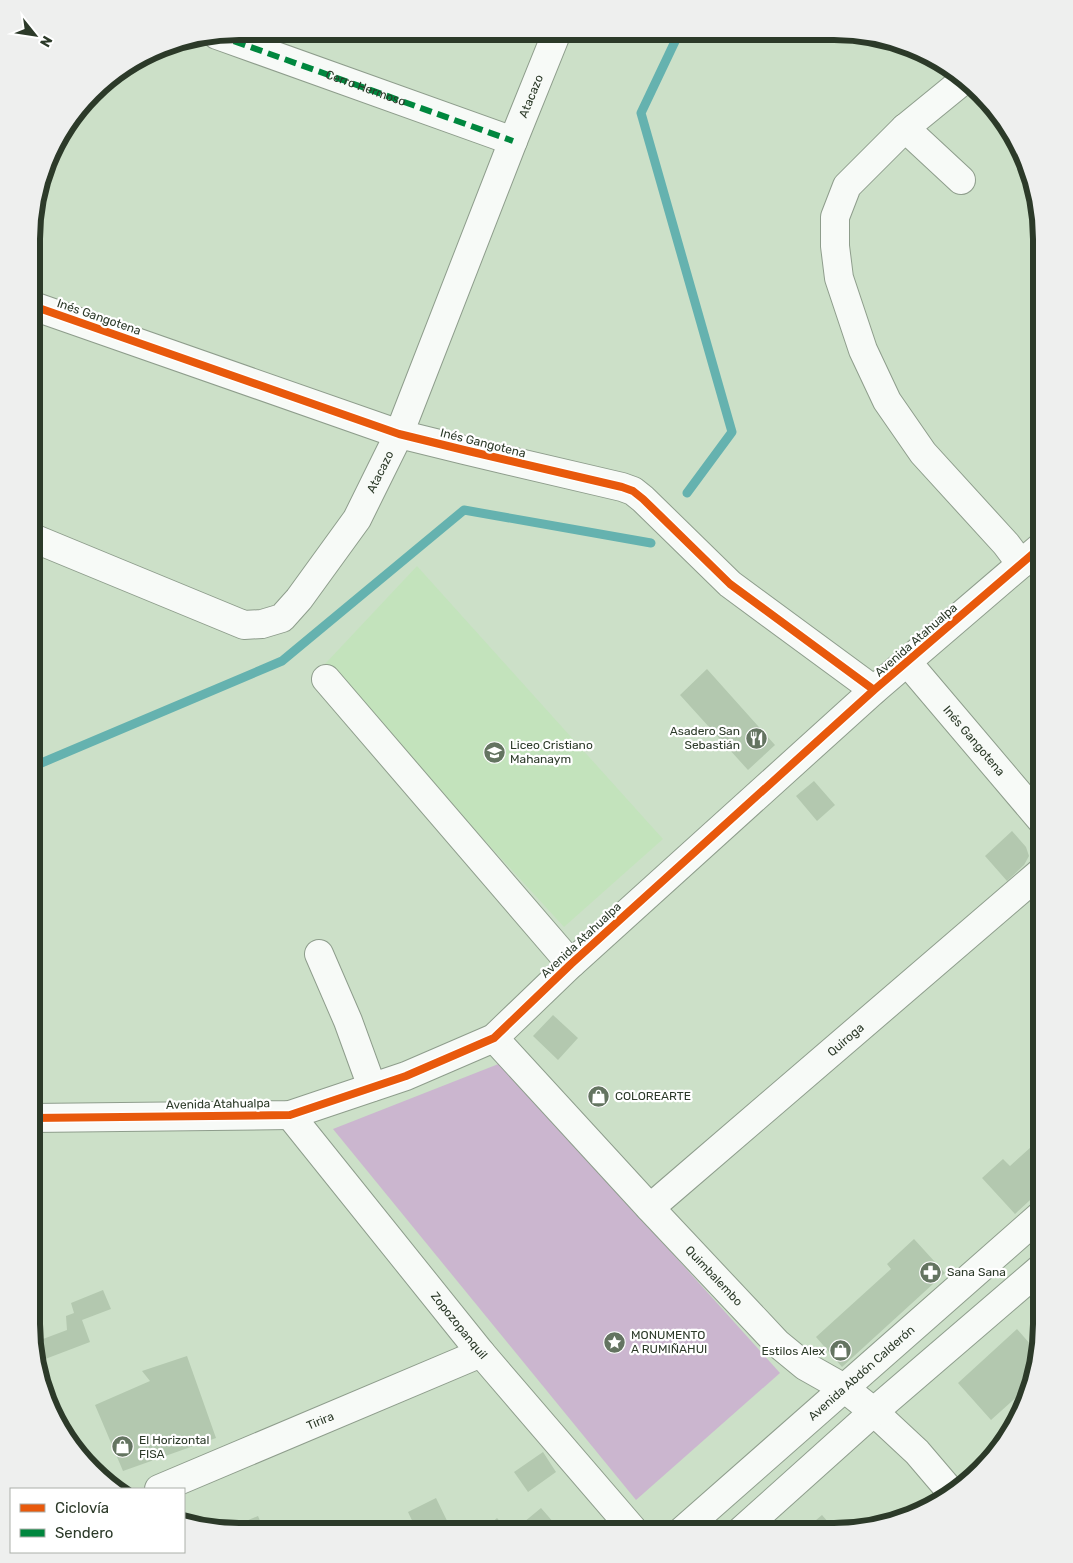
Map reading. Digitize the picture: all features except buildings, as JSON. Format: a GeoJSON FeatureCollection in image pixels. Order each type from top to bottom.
{"type":"FeatureCollection","features":[{"type":"Feature","properties":{"kind":"street","name":"Cerro Hermoso"},"geometry":{"type":"LineString","coordinates":[[231,40],[513,141]]}},
{"type":"Feature","properties":{"kind":"street","name":"Atacazo"},"geometry":{"type":"LineString","coordinates":[[40,541],[244,625],[262,624],[282,618],[357,519],[399,434],[553,40]]}},
{"type":"Feature","properties":{"kind":"street"},"geometry":{"type":"LineString","coordinates":[[959,84],[905,128],[847,186],[835,216],[835,246],[839,278],[863,350],[887,401],[923,453],[1006,544],[1021,564]]}},
{"type":"Feature","properties":{"kind":"street"},"geometry":{"type":"LineString","coordinates":[[905,128],[961,180]]}},
{"type":"Feature","properties":{"kind":"street","name":"Inés Gangotena"},"geometry":{"type":"LineString","coordinates":[[40,308],[399,434],[633,491],[730,584],[874,690]]}},
{"type":"Feature","properties":{"kind":"street","name":"Avenida Atahualpa"},"geometry":{"type":"LineString","coordinates":[[40,1118],[290,1114],[406,1076],[494,1038],[570,964],[874,690],[908,663],[1033,554]]}},
{"type":"Feature","properties":{"kind":"street","name":"Inés Gangotena"},"geometry":{"type":"LineString","coordinates":[[908,663],[1033,810]]}},
{"type":"Feature","properties":{"kind":"street"},"geometry":{"type":"LineString","coordinates":[[326,680],[570,964]]}},
{"type":"Feature","properties":{"kind":"street","name":"Quiroga"},"geometry":{"type":"LineString","coordinates":[[650,1208],[1033,880]]}},
{"type":"Feature","properties":{"kind":"street"},"geometry":{"type":"LineString","coordinates":[[319,954],[348,1021],[372,1087]]}},
{"type":"Feature","properties":{"kind":"street","name":"Quimbalembo"},"geometry":{"type":"LineString","coordinates":[[494,1038],[777,1343],[805,1366],[844,1388],[873,1411],[917,1452],[948,1488]]}},
{"type":"Feature","properties":{"kind":"street","name":"Zopozopanquil"},"geometry":{"type":"LineString","coordinates":[[290,1114],[481,1353],[627,1523]]}},
{"type":"Feature","properties":{"kind":"street","name":"Avenida Abdón Calderón"},"geometry":{"type":"LineString","coordinates":[[691,1523],[1033,1222]]}},
{"type":"Feature","properties":{"kind":"street"},"geometry":{"type":"LineString","coordinates":[[750,1523],[873,1411],[1033,1275]]}},
{"type":"Feature","properties":{"kind":"street","name":"Tirira"},"geometry":{"type":"LineString","coordinates":[[161,1488],[481,1353]]}},
{"type":"Feature","properties":{"kind":"shaded area","name":"Liceo Cristiano Mahanaym"},"geometry":{"type":"Polygon","coordinates":[[[417,566],[663,839],[564,927],[324,665],[417,566]]]}},
{"type":"Feature","properties":{"kind":"shaded area"},"geometry":{"type":"Polygon","coordinates":[[[501,1063],[780,1373],[636,1500],[333,1129],[501,1063]]]}},
{"type":"Feature","properties":{"kind":"waterway"},"geometry":{"type":"LineString","coordinates":[[676,40],[641,113],[732,432],[687,493]]}},
{"type":"Feature","properties":{"kind":"waterway"},"geometry":{"type":"LineString","coordinates":[[40,764],[282,661],[464,510],[651,543]]}},
{"type":"Feature","properties":{"kind":"marked path"},"geometry":{"type":"LineString","coordinates":[[231,40],[513,141]]}},
{"type":"Feature","properties":{"kind":"cycle path"},"geometry":{"type":"LineString","coordinates":[[40,308],[399,434],[633,491],[730,584],[874,690]]}},
{"type":"Feature","properties":{"kind":"cycle path"},"geometry":{"type":"LineString","coordinates":[[40,1118],[290,1115],[406,1076],[494,1038],[571,964],[874,690],[1033,554]]}},
{"type":"Feature","properties":{"kind":"place","name":"Asadero San Sebastián"},"geometry":{"type":"Point","coordinates":[756,738]}},
{"type":"Feature","properties":{"kind":"place","name":"Liceo Cristiano Mahanaym"},"geometry":{"type":"Point","coordinates":[494,752]}},
{"type":"Feature","properties":{"kind":"place","name":"COLOREARTE"},"geometry":{"type":"Point","coordinates":[599,1096]}},
{"type":"Feature","properties":{"kind":"place","name":"Sana Sana"},"geometry":{"type":"Point","coordinates":[931,1272]}},
{"type":"Feature","properties":{"kind":"place","name":"MONUMENTO A RUMIÑAHUI"},"geometry":{"type":"Point","coordinates":[615,1342]}},
{"type":"Feature","properties":{"kind":"place","name":"Estilos Alex"},"geometry":{"type":"Point","coordinates":[841,1351]}},
{"type":"Feature","properties":{"kind":"place","name":"El Horizontal FISA"},"geometry":{"type":"Point","coordinates":[123,1447]}}]}
